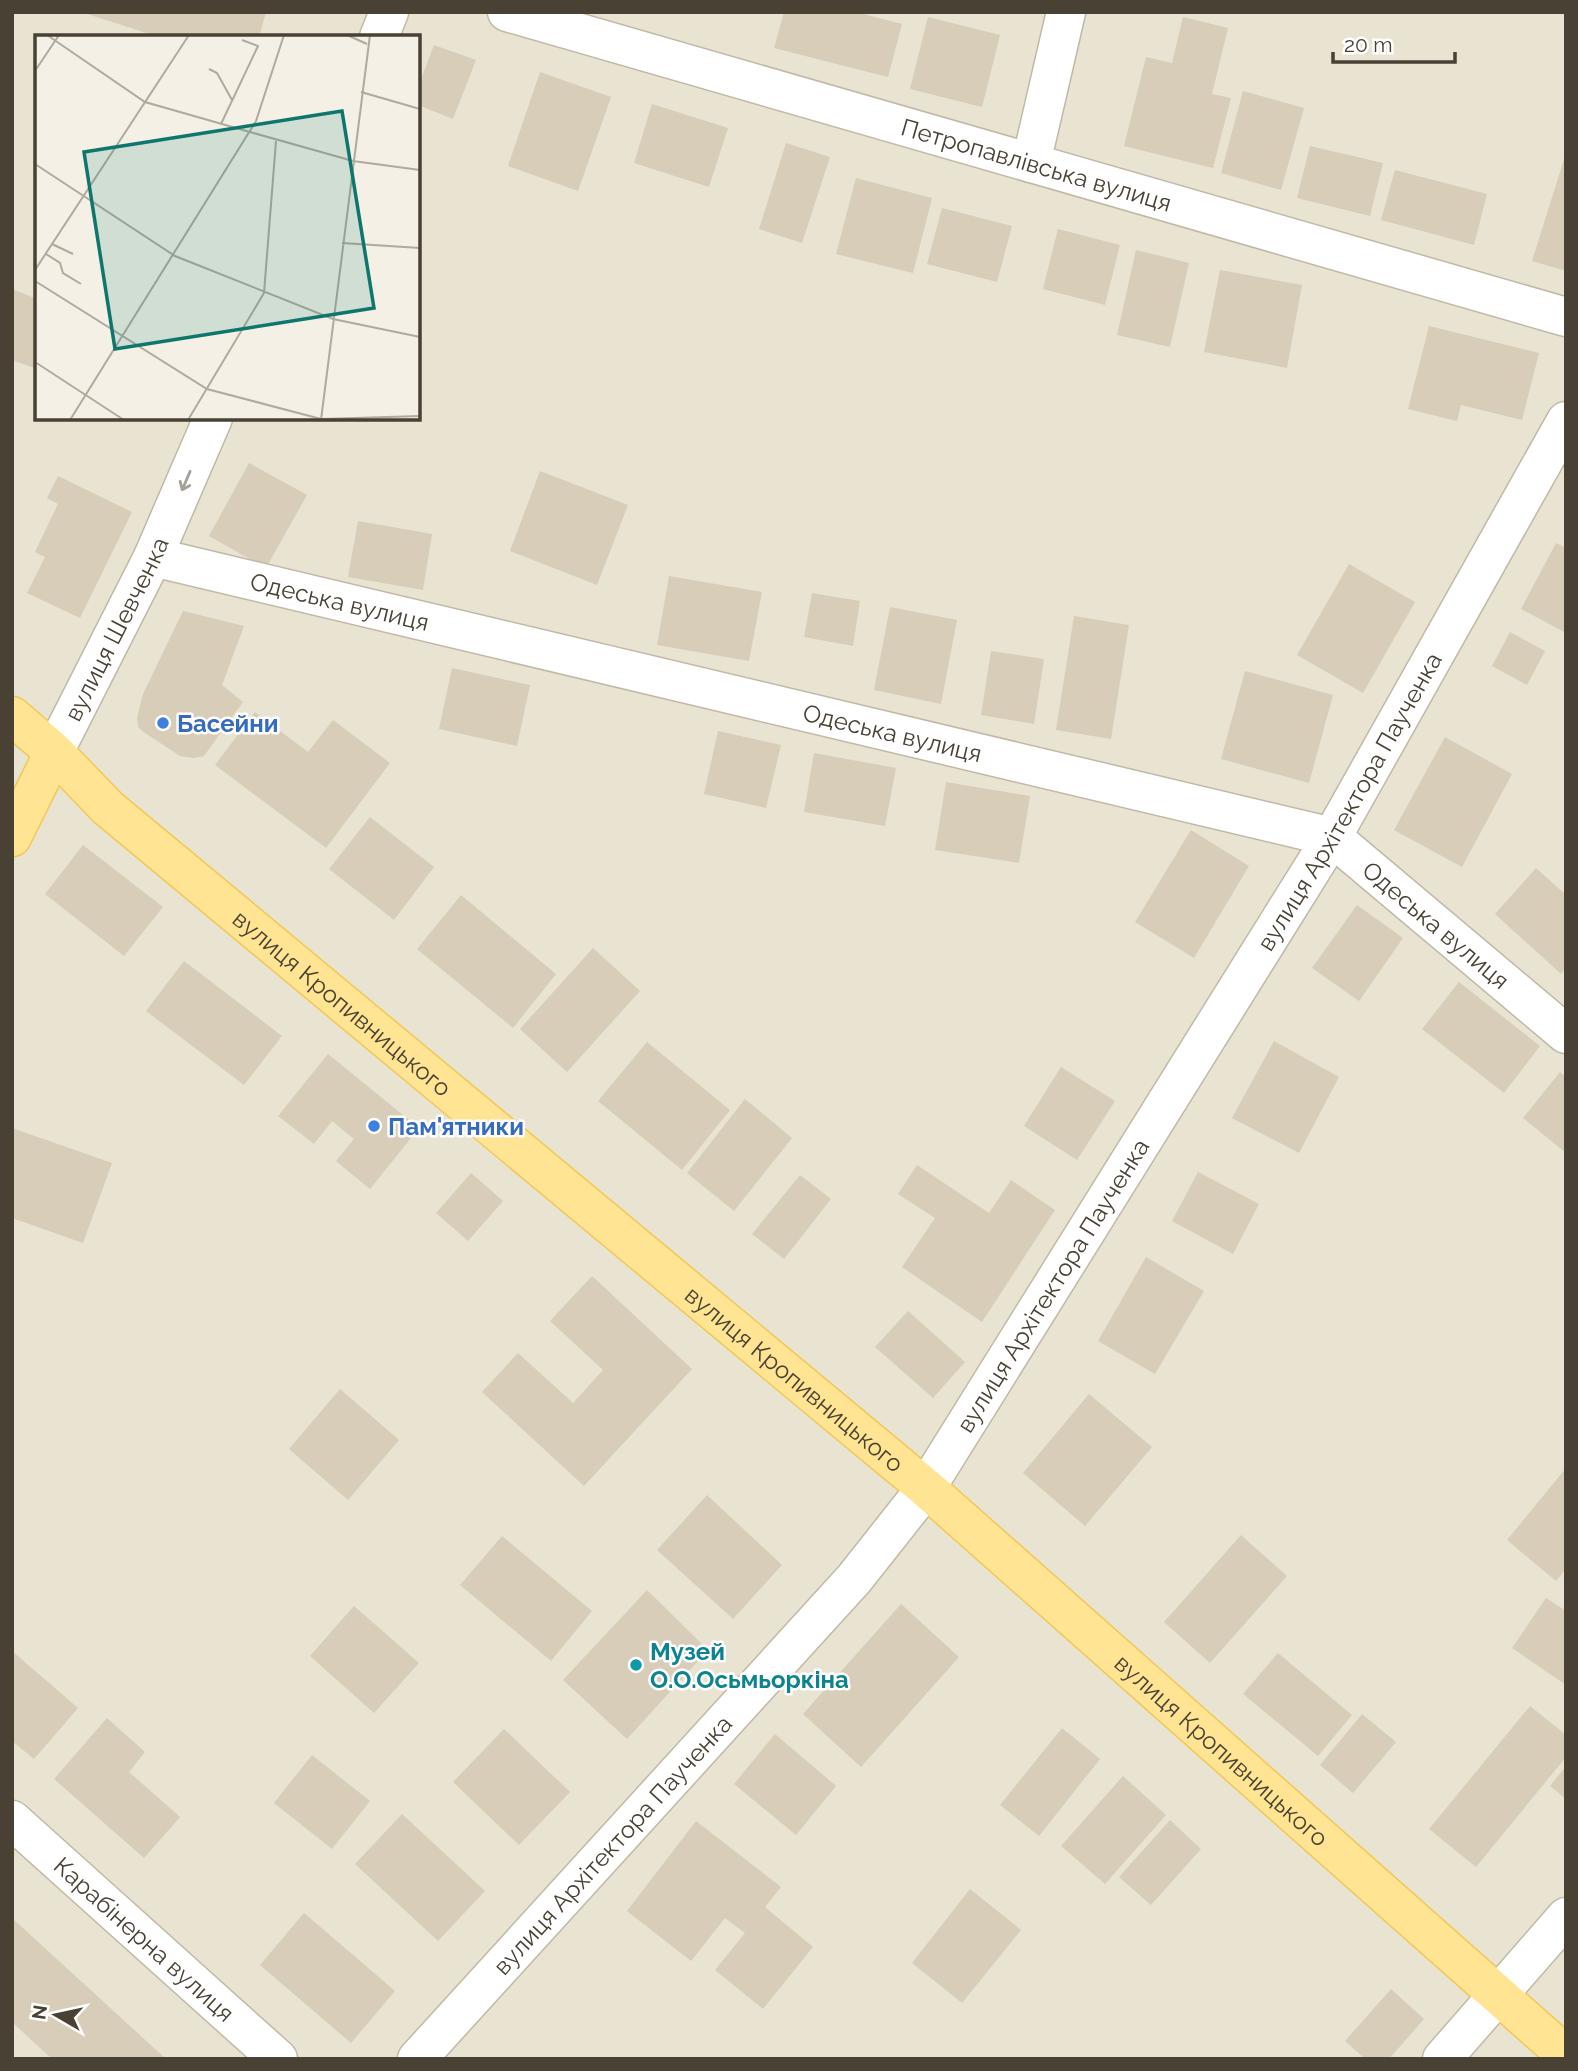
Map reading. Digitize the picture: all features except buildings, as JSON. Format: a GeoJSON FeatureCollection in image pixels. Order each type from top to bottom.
{"type":"FeatureCollection","features":[{"type":"Feature","properties":{"kind":"main road","name":"вулиця Кропивницького"},"geometry":{"type":"LineString","coordinates":[[12,716],[54,752],[108,808],[926,1488],[1566,2055]]}},
{"type":"Feature","properties":{"kind":"main road","name":"вулиця Шевченка"},"geometry":{"type":"LineString","coordinates":[[12,837],[54,752]]}},
{"type":"Feature","properties":{"kind":"street"},"geometry":{"type":"LineString","coordinates":[[380,35],[389,12]]}},
{"type":"Feature","properties":{"kind":"street","name":"Петропавлівська вулиця"},"geometry":{"type":"LineString","coordinates":[[507,12],[1566,317]]}},
{"type":"Feature","properties":{"kind":"street"},"geometry":{"type":"LineString","coordinates":[[1031,163],[1066,12]]}},
{"type":"Feature","properties":{"kind":"street","name":"вулиця Шевченка"},"geometry":{"type":"LineString","coordinates":[[54,752],[153,557],[212,420]]}},
{"type":"Feature","properties":{"kind":"street","name":"вулиця Архітектора Паученка"},"geometry":{"type":"LineString","coordinates":[[417,2059],[854,1579],[926,1488],[1332,837],[1566,421]]}},
{"type":"Feature","properties":{"kind":"street","name":"Одеська вулиця"},"geometry":{"type":"LineString","coordinates":[[153,557],[1332,837],[1566,1034]]}},
{"type":"Feature","properties":{"kind":"street","name":"Карабінерна вулиця"},"geometry":{"type":"LineString","coordinates":[[12,1820],[278,2059]]}},
{"type":"Feature","properties":{"kind":"street"},"geometry":{"type":"LineString","coordinates":[[1442,2059],[1566,1917]]}},
{"type":"Feature","properties":{"kind":"shaded area"},"geometry":{"type":"Polygon","coordinates":[[[12,12],[1566,12],[1566,2059],[12,2059],[12,12]]]}},
{"type":"Feature","properties":{"kind":"place","name":"Басейни"},"geometry":{"type":"Point","coordinates":[163,723]}},
{"type":"Feature","properties":{"kind":"place","name":"Пам'ятники"},"geometry":{"type":"Point","coordinates":[374,1126]}},
{"type":"Feature","properties":{"kind":"place","name":"Музей О.О.Осьмьоркіна"},"geometry":{"type":"Point","coordinates":[636,1665]}}]}
